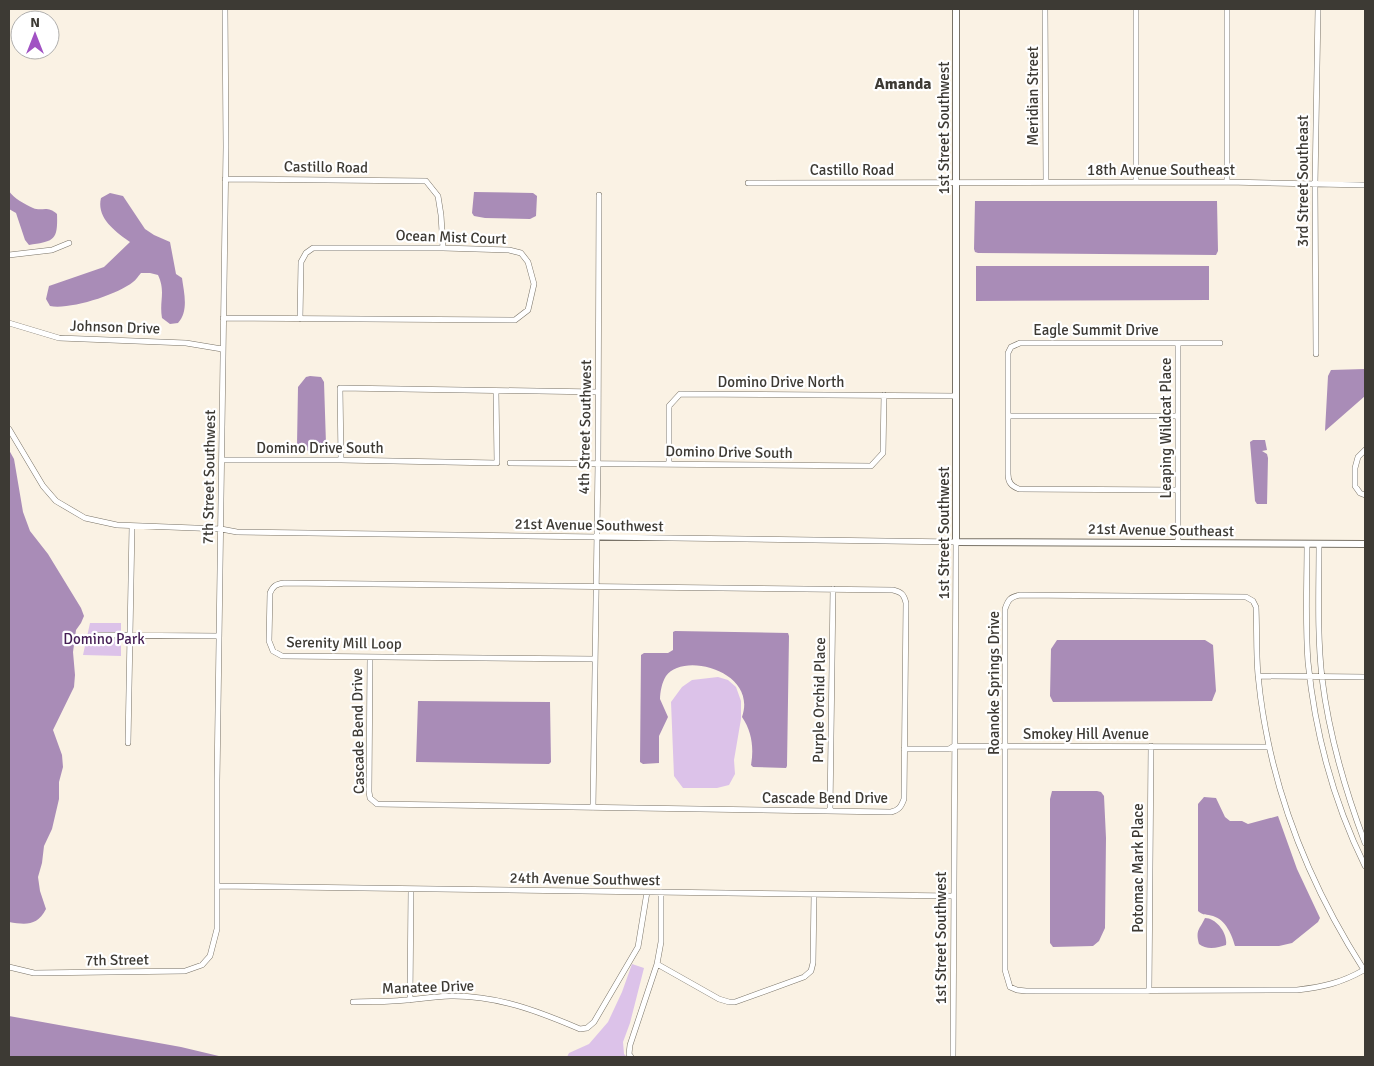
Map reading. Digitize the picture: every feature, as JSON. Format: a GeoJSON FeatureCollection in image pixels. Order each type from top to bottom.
{"type":"FeatureCollection","features":[{"type":"Feature","properties":{"kind":"street","name":"7th Street Southwest"},"geometry":{"type":"LineString","coordinates":[[214,945],[217,929],[225,9]]}},
{"type":"Feature","properties":{"kind":"street","name":"1st Street Southwest"},"geometry":{"type":"LineString","coordinates":[[953,1057],[956,542],[956,9]]}},
{"type":"Feature","properties":{"kind":"street","name":"Meridian Street"},"geometry":{"type":"LineString","coordinates":[[1045,9],[1046,182]]}},
{"type":"Feature","properties":{"kind":"street"},"geometry":{"type":"LineString","coordinates":[[1136,9],[1136,182]]}},
{"type":"Feature","properties":{"kind":"street"},"geometry":{"type":"LineString","coordinates":[[1227,9],[1227,182]]}},
{"type":"Feature","properties":{"kind":"street","name":"3rd Street Southeast"},"geometry":{"type":"LineString","coordinates":[[1316,354],[1315,185],[1318,9]]}},
{"type":"Feature","properties":{"kind":"street","name":"Castillo Road"},"geometry":{"type":"LineString","coordinates":[[225,179],[426,181],[438,196],[441,214],[442,248]]}},
{"type":"Feature","properties":{"kind":"street","name":"Castillo Road"},"geometry":{"type":"LineString","coordinates":[[748,183],[956,182]]}},
{"type":"Feature","properties":{"kind":"street","name":"18th Avenue Southeast"},"geometry":{"type":"LineString","coordinates":[[956,182],[1227,182],[1365,185]]}},
{"type":"Feature","properties":{"kind":"street","name":"4th Street Southwest"},"geometry":{"type":"LineString","coordinates":[[593,808],[598,463],[599,195]]}},
{"type":"Feature","properties":{"kind":"street"},"geometry":{"type":"LineString","coordinates":[[9,255],[52,250],[69,243]]}},
{"type":"Feature","properties":{"kind":"street","name":"Ocean Mist Court"},"geometry":{"type":"LineString","coordinates":[[223,318],[300,319],[515,320],[528,310],[534,284],[528,262],[521,253],[509,250],[313,248],[306,253],[301,262],[300,319]]}},
{"type":"Feature","properties":{"kind":"street","name":"Johnson Drive"},"geometry":{"type":"LineString","coordinates":[[9,323],[59,338],[186,343],[222,349]]}},
{"type":"Feature","properties":{"kind":"street","name":"Eagle Summit Drive"},"geometry":{"type":"LineString","coordinates":[[1178,490],[1019,489],[1012,487],[1008,480],[1008,353],[1012,347],[1020,342],[1220,344]]}},
{"type":"Feature","properties":{"kind":"street","name":"Leaping Wildcat Place"},"geometry":{"type":"LineString","coordinates":[[1178,343],[1178,543]]}},
{"type":"Feature","properties":{"kind":"street"},"geometry":{"type":"LineString","coordinates":[[341,460],[340,388],[598,392]]}},
{"type":"Feature","properties":{"kind":"street","name":"Domino Drive South"},"geometry":{"type":"LineString","coordinates":[[222,460],[497,463],[496,391]]}},
{"type":"Feature","properties":{"kind":"street","name":"Domino Drive North"},"geometry":{"type":"LineString","coordinates":[[669,464],[669,406],[680,394],[956,396]]}},
{"type":"Feature","properties":{"kind":"street","name":"Domino Drive South"},"geometry":{"type":"LineString","coordinates":[[510,463],[871,466],[883,453],[884,395]]}},
{"type":"Feature","properties":{"kind":"street"},"geometry":{"type":"LineString","coordinates":[[1008,416],[1178,416]]}},
{"type":"Feature","properties":{"kind":"street","name":"21st Avenue Southwest"},"geometry":{"type":"LineString","coordinates":[[9,429],[43,486],[56,502],[85,518],[108,524],[221,529],[237,532],[956,542]]}},
{"type":"Feature","properties":{"kind":"street"},"geometry":{"type":"LineString","coordinates":[[1365,450],[1358,457],[1355,468],[1355,486],[1360,493],[1365,495]]}},
{"type":"Feature","properties":{"kind":"street"},"geometry":{"type":"LineString","coordinates":[[128,743],[132,526]]}},
{"type":"Feature","properties":{"kind":"street","name":"21st Avenue Southeast"},"geometry":{"type":"LineString","coordinates":[[956,542],[1365,544]]}},
{"type":"Feature","properties":{"kind":"street"},"geometry":{"type":"LineString","coordinates":[[1307,544],[1307,642],[1310,677],[1319,729],[1330,775],[1348,828],[1365,866]]}},
{"type":"Feature","properties":{"kind":"street"},"geometry":{"type":"LineString","coordinates":[[1319,544],[1322,677],[1337,758],[1365,844]]}},
{"type":"Feature","properties":{"kind":"street","name":"Serenity Mill Loop"},"geometry":{"type":"LineString","coordinates":[[595,659],[282,656],[273,651],[269,641],[270,593],[273,587],[284,582],[596,586]]}},
{"type":"Feature","properties":{"kind":"street","name":"Cascade Bend Drive"},"geometry":{"type":"LineString","coordinates":[[370,656],[369,792],[373,802],[382,806],[830,811],[897,811],[901,807],[904,799],[906,602],[900,592],[893,590],[596,586]]}},
{"type":"Feature","properties":{"kind":"street","name":"Purple Orchid Place"},"geometry":{"type":"LineString","coordinates":[[830,811],[833,589]]}},
{"type":"Feature","properties":{"kind":"street","name":"Roanoke Springs Drive"},"geometry":{"type":"LineString","coordinates":[[1020,594],[1246,597],[1253,600],[1256,606],[1258,676],[1269,747],[1288,816],[1317,889],[1364,970],[1336,983],[1319,988],[1297,990],[1026,991],[1010,987],[1005,970],[1005,609],[1008,601],[1012,596],[1020,594]]}},
{"type":"Feature","properties":{"kind":"street"},"geometry":{"type":"LineString","coordinates":[[98,635],[219,636]]}},
{"type":"Feature","properties":{"kind":"street"},"geometry":{"type":"LineString","coordinates":[[1258,676],[1365,677]]}},
{"type":"Feature","properties":{"kind":"street","name":"Smokey Hill Avenue"},"geometry":{"type":"LineString","coordinates":[[904,749],[949,749],[954,746],[1269,747]]}},
{"type":"Feature","properties":{"kind":"street","name":"Potomac Mark Place"},"geometry":{"type":"LineString","coordinates":[[1149,991],[1151,746]]}},
{"type":"Feature","properties":{"kind":"street","name":"24th Avenue Southwest"},"geometry":{"type":"LineString","coordinates":[[217,886],[953,896]]}},
{"type":"Feature","properties":{"kind":"street"},"geometry":{"type":"LineString","coordinates":[[410,1000],[411,889]]}},
{"type":"Feature","properties":{"kind":"street","name":"Manatee Drive"},"geometry":{"type":"LineString","coordinates":[[353,1002],[451,996],[499,1001],[537,1010],[580,1029],[587,1028],[594,1022],[638,947],[647,892]]}},
{"type":"Feature","properties":{"kind":"street"},"geometry":{"type":"LineString","coordinates":[[630,1056],[630,1046],[657,964],[661,942],[661,892]]}},
{"type":"Feature","properties":{"kind":"street"},"geometry":{"type":"LineString","coordinates":[[657,964],[720,999],[729,1002],[735,1002],[804,977],[811,971],[813,963],[814,895]]}},
{"type":"Feature","properties":{"kind":"street","name":"7th Street"},"geometry":{"type":"LineString","coordinates":[[9,967],[34,973],[185,971],[202,965],[210,956],[214,945]]}},
{"type":"Feature","properties":{"kind":"green space","name":"Domino Park"},"geometry":{"type":"Polygon","coordinates":[[[90,623],[121,623],[121,656],[83,655],[90,623]]]}},
{"type":"Feature","properties":{"kind":"green space"},"geometry":{"type":"Polygon","coordinates":[[[718,677],[728,680],[736,687],[741,701],[741,719],[734,760],[735,774],[729,785],[717,788],[683,788],[674,776],[671,702],[682,687],[692,680],[718,677]]]}},
{"type":"Feature","properties":{"kind":"green space"},"geometry":{"type":"Polygon","coordinates":[[[632,964],[644,968],[630,1023],[623,1042],[624,1054],[627,1057],[567,1057],[569,1053],[589,1044],[608,1022],[632,964]]]}},
{"type":"Feature","properties":{"kind":"shaded area"},"geometry":{"type":"Polygon","coordinates":[[[9,191],[23,203],[33,208],[47,209],[57,214],[57,230],[53,238],[49,241],[29,245],[25,240],[16,213],[9,209],[9,191]]]}},
{"type":"Feature","properties":{"kind":"shaded area"},"geometry":{"type":"Polygon","coordinates":[[[474,192],[533,193],[537,196],[536,216],[530,219],[474,216],[472,213],[474,192]]]}},
{"type":"Feature","properties":{"kind":"shaded area"},"geometry":{"type":"Polygon","coordinates":[[[110,193],[123,196],[145,229],[170,242],[176,274],[182,278],[185,296],[184,313],[178,323],[170,324],[162,318],[162,286],[158,275],[150,273],[141,273],[126,287],[80,304],[58,307],[50,306],[46,299],[49,286],[104,267],[130,242],[108,224],[101,212],[101,198],[110,193]]]}},
{"type":"Feature","properties":{"kind":"shaded area"},"geometry":{"type":"Polygon","coordinates":[[[975,201],[1217,201],[1218,251],[1216,255],[978,253],[974,249],[975,201]]]}},
{"type":"Feature","properties":{"kind":"shaded area"},"geometry":{"type":"Polygon","coordinates":[[[976,266],[1209,266],[1209,300],[976,301],[976,266]]]}},
{"type":"Feature","properties":{"kind":"shaded area"},"geometry":{"type":"Polygon","coordinates":[[[1365,369],[1365,396],[1325,431],[1328,376],[1331,370],[1365,369]]]}},
{"type":"Feature","properties":{"kind":"shaded area"},"geometry":{"type":"Polygon","coordinates":[[[306,377],[321,377],[324,382],[326,444],[310,451],[299,449],[297,445],[298,387],[306,377]]]}},
{"type":"Feature","properties":{"kind":"shaded area"},"geometry":{"type":"Polygon","coordinates":[[[1253,440],[1265,440],[1267,450],[1262,451],[1267,454],[1268,458],[1267,504],[1257,504],[1255,501],[1250,442],[1253,440]]]}},
{"type":"Feature","properties":{"kind":"shaded area"},"geometry":{"type":"Polygon","coordinates":[[[9,450],[14,459],[23,512],[30,531],[48,554],[84,616],[76,630],[73,652],[74,687],[53,730],[62,755],[63,767],[59,782],[59,799],[52,829],[44,846],[38,877],[46,909],[39,919],[26,924],[9,922],[9,450]]]}},
{"type":"Feature","properties":{"kind":"shaded area"},"geometry":{"type":"Polygon","coordinates":[[[673,632],[788,633],[786,768],[753,767],[751,765],[751,740],[748,728],[742,717],[744,701],[739,688],[729,677],[716,670],[702,666],[687,665],[675,669],[663,681],[660,699],[668,717],[659,736],[659,763],[643,764],[640,762],[641,655],[644,653],[668,653],[673,650],[673,632]]]}},
{"type":"Feature","properties":{"kind":"shaded area"},"geometry":{"type":"Polygon","coordinates":[[[1057,640],[1205,640],[1213,645],[1216,691],[1212,701],[1053,702],[1050,696],[1051,649],[1057,640]]]}},
{"type":"Feature","properties":{"kind":"shaded area"},"geometry":{"type":"Polygon","coordinates":[[[418,701],[550,702],[551,762],[549,764],[416,762],[418,701]]]}},
{"type":"Feature","properties":{"kind":"shaded area"},"geometry":{"type":"Polygon","coordinates":[[[1052,791],[1097,791],[1101,792],[1104,796],[1106,838],[1105,928],[1099,941],[1093,946],[1053,947],[1050,943],[1050,799],[1052,791]]]}},
{"type":"Feature","properties":{"kind":"shaded area"},"geometry":{"type":"Polygon","coordinates":[[[1204,797],[1216,798],[1225,817],[1230,821],[1242,821],[1248,824],[1278,816],[1297,869],[1320,918],[1318,922],[1292,943],[1279,946],[1235,946],[1230,933],[1222,921],[1198,911],[1198,804],[1204,797]]]}},
{"type":"Feature","properties":{"kind":"shaded area"},"geometry":{"type":"Polygon","coordinates":[[[1205,918],[1217,923],[1223,931],[1226,945],[1209,948],[1199,944],[1198,933],[1205,918]]]}},
{"type":"Feature","properties":{"kind":"shaded area"},"geometry":{"type":"Polygon","coordinates":[[[9,1016],[181,1047],[223,1057],[9,1057],[9,1016]]]}},
{"type":"Feature","properties":{"kind":"district","name":"Amanda"},"geometry":{"type":"Point","coordinates":[903,83]}}]}
